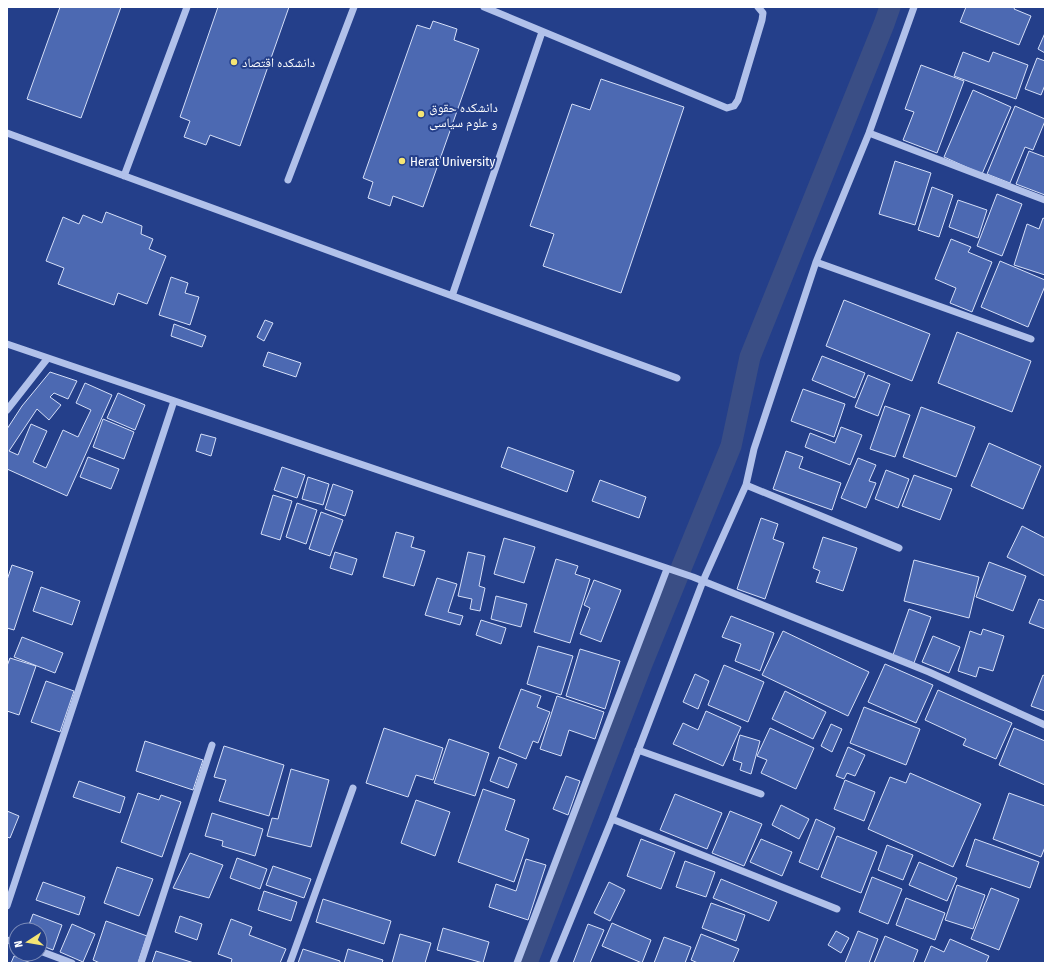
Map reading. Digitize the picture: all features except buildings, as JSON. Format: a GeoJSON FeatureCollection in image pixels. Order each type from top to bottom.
{"type":"FeatureCollection","features":[{"type":"Feature","properties":{"kind":"street"},"geometry":{"type":"LineString","coordinates":[[124,176],[187,7]]}},
{"type":"Feature","properties":{"kind":"street"},"geometry":{"type":"LineString","coordinates":[[288,180],[354,7]]}},
{"type":"Feature","properties":{"kind":"street"},"geometry":{"type":"LineString","coordinates":[[484,7],[727,108],[734,106],[738,100],[763,16],[763,12],[758,7]]}},
{"type":"Feature","properties":{"kind":"street"},"geometry":{"type":"LineString","coordinates":[[552,963],[612,819],[703,581],[746,485],[754,449],[816,262],[869,133],[914,7]]}},
{"type":"Feature","properties":{"kind":"street"},"geometry":{"type":"LineString","coordinates":[[452,296],[542,32]]}},
{"type":"Feature","properties":{"kind":"street"},"geometry":{"type":"LineString","coordinates":[[7,133],[677,378]]}},
{"type":"Feature","properties":{"kind":"street"},"geometry":{"type":"LineString","coordinates":[[869,133],[1045,200]]}},
{"type":"Feature","properties":{"kind":"street"},"geometry":{"type":"LineString","coordinates":[[816,262],[1032,339]]}},
{"type":"Feature","properties":{"kind":"street"},"geometry":{"type":"LineString","coordinates":[[7,344],[47,359],[693,577],[929,672],[1045,725]]}},
{"type":"Feature","properties":{"kind":"street"},"geometry":{"type":"LineString","coordinates":[[7,410],[47,359]]}},
{"type":"Feature","properties":{"kind":"street"},"geometry":{"type":"LineString","coordinates":[[7,906],[174,401]]}},
{"type":"Feature","properties":{"kind":"street"},"geometry":{"type":"LineString","coordinates":[[746,485],[899,548]]}},
{"type":"Feature","properties":{"kind":"street"},"geometry":{"type":"LineString","coordinates":[[517,963],[667,569]]}},
{"type":"Feature","properties":{"kind":"street"},"geometry":{"type":"LineString","coordinates":[[141,963],[212,745]]}},
{"type":"Feature","properties":{"kind":"street"},"geometry":{"type":"LineString","coordinates":[[638,750],[761,794]]}},
{"type":"Feature","properties":{"kind":"street"},"geometry":{"type":"LineString","coordinates":[[290,963],[353,788]]}},
{"type":"Feature","properties":{"kind":"street"},"geometry":{"type":"LineString","coordinates":[[612,819],[837,909]]}},
{"type":"Feature","properties":{"kind":"street"},"geometry":{"type":"LineString","coordinates":[[48,955],[72,963]]}},
{"type":"Feature","properties":{"kind":"waterway"},"geometry":{"type":"LineString","coordinates":[[527,963],[642,664],[731,446],[750,357],[890,7]]}},
{"type":"Feature","properties":{"kind":"place","name":"دانشکده اقتصاد"},"geometry":{"type":"Point","coordinates":[234,62]}},
{"type":"Feature","properties":{"kind":"place","name":"دانشکده حقوق و علوم سیاسی"},"geometry":{"type":"Point","coordinates":[421,114]}},
{"type":"Feature","properties":{"kind":"place","name":"Herat University"},"geometry":{"type":"Point","coordinates":[402,161]}}]}
